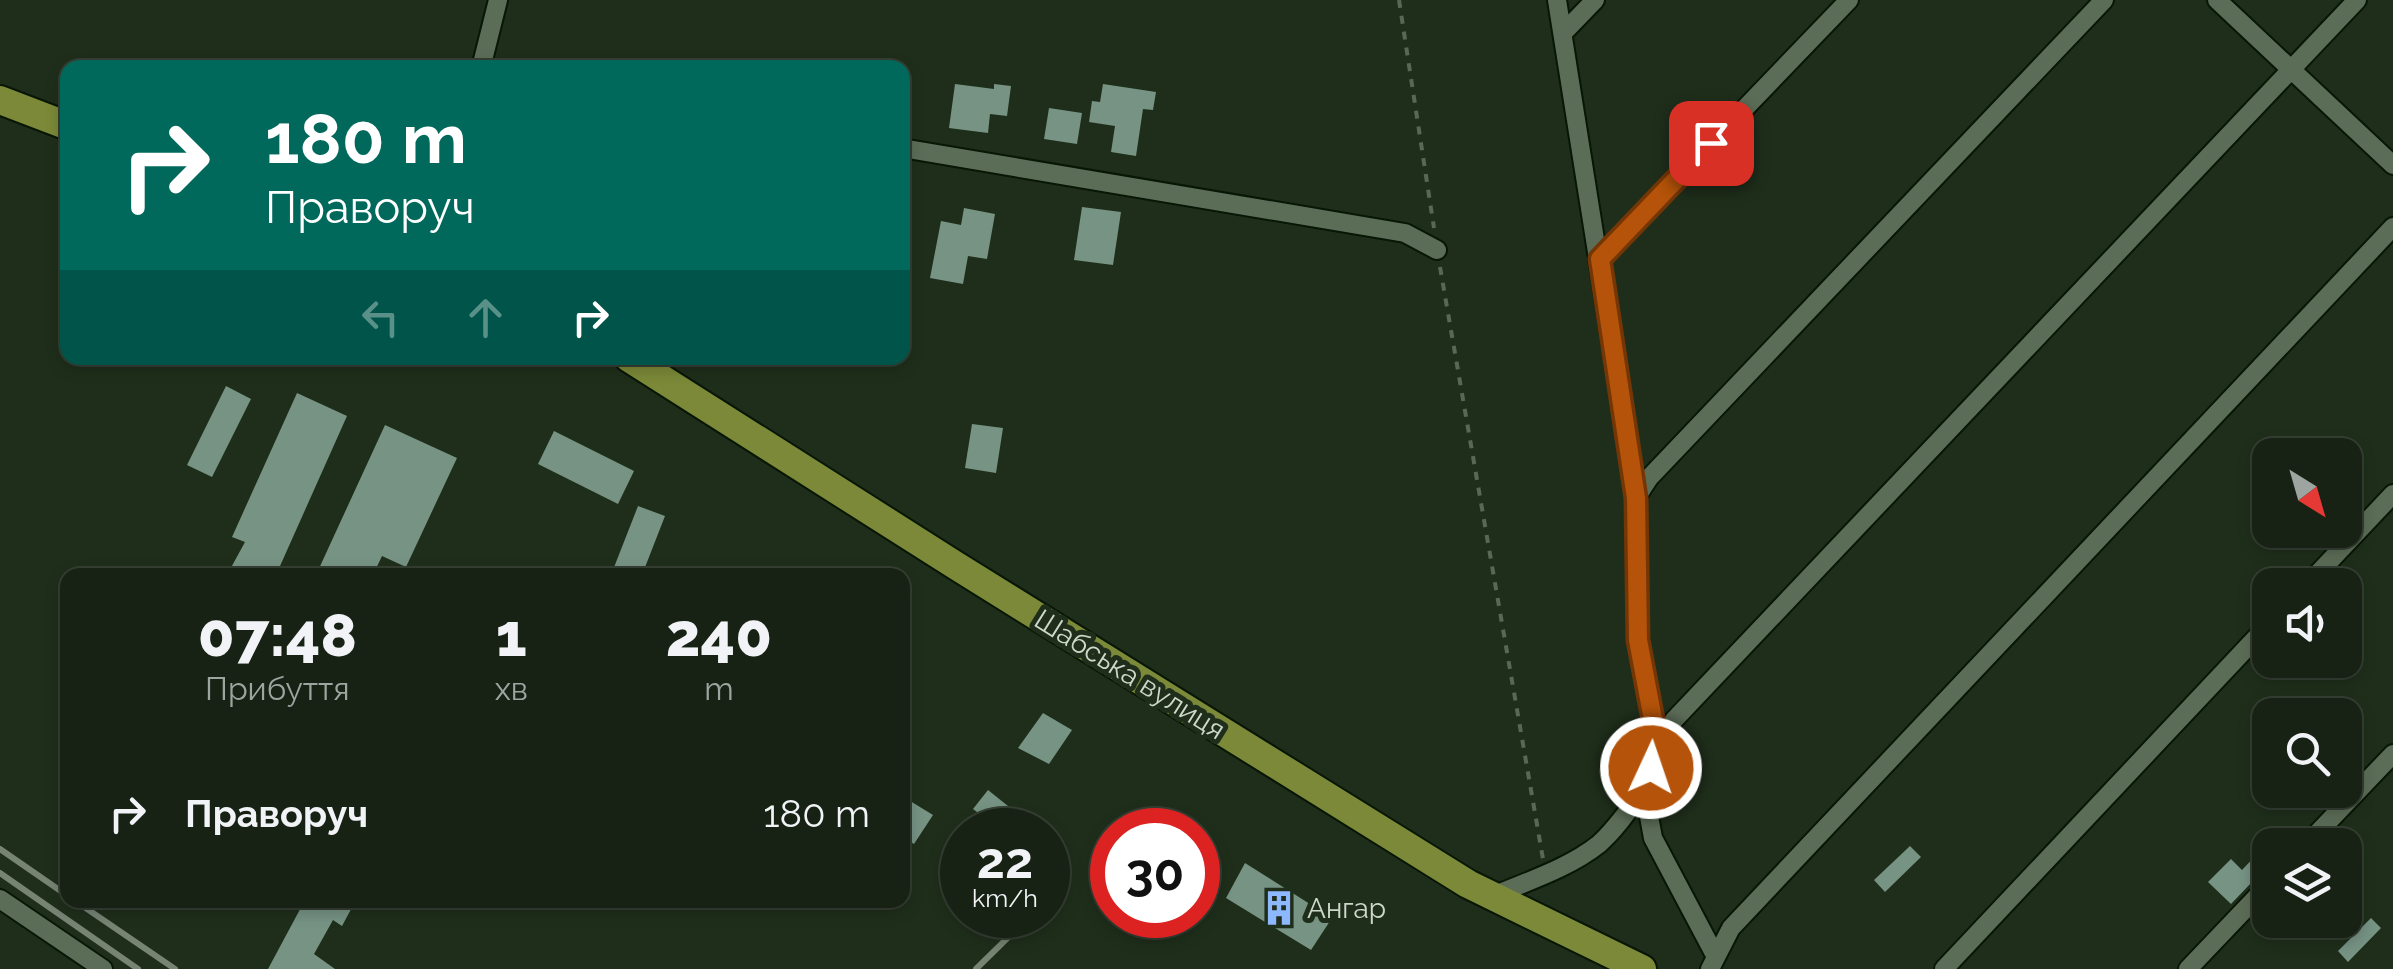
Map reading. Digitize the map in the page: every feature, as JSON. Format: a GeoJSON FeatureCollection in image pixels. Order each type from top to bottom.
{"type":"FeatureCollection","features":[{"type":"Feature","properties":{"kind":"main road"},"geometry":{"type":"LineString","coordinates":[[0,100],[60,123]]}},
{"type":"Feature","properties":{"kind":"main road","name":"Шабська вулиця"},"geometry":{"type":"LineString","coordinates":[[640,365],[1468,884],[1642,969]]}},
{"type":"Feature","properties":{"kind":"street"},"geometry":{"type":"LineString","coordinates":[[483,60],[498,0]]}},
{"type":"Feature","properties":{"kind":"street"},"geometry":{"type":"LineString","coordinates":[[1557,0],[1636,498],[1638,640],[1658,746]]}},
{"type":"Feature","properties":{"kind":"street"},"geometry":{"type":"LineString","coordinates":[[1564,32],[1596,0]]}},
{"type":"Feature","properties":{"kind":"street"},"geometry":{"type":"LineString","coordinates":[[1600,259],[1849,0]]}},
{"type":"Feature","properties":{"kind":"street"},"geometry":{"type":"LineString","coordinates":[[1636,498],[1649,478],[2104,0]]}},
{"type":"Feature","properties":{"kind":"street"},"geometry":{"type":"LineString","coordinates":[[2217,0],[2393,166]]}},
{"type":"Feature","properties":{"kind":"street"},"geometry":{"type":"LineString","coordinates":[[1493,896],[1570,862],[1598,844],[1620,822],[1644,789],[1658,746],[1674,720],[2357,0]]}},
{"type":"Feature","properties":{"kind":"street"},"geometry":{"type":"LineString","coordinates":[[910,149],[1405,233],[1437,250]]}},
{"type":"Feature","properties":{"kind":"street"},"geometry":{"type":"LineString","coordinates":[[1713,963],[1731,928],[2393,227]]}},
{"type":"Feature","properties":{"kind":"street"},"geometry":{"type":"LineString","coordinates":[[2322,568],[2393,494]]}},
{"type":"Feature","properties":{"kind":"street"},"geometry":{"type":"LineString","coordinates":[[1944,969],[2252,643]]}},
{"type":"Feature","properties":{"kind":"street"},"geometry":{"type":"LineString","coordinates":[[2322,828],[2393,754]]}},
{"type":"Feature","properties":{"kind":"street"},"geometry":{"type":"LineString","coordinates":[[1644,789],[1653,838],[1713,963]]}},
{"type":"Feature","properties":{"kind":"street"},"geometry":{"type":"LineString","coordinates":[[0,899],[104,969]]}},
{"type":"Feature","properties":{"kind":"street"},"geometry":{"type":"LineString","coordinates":[[2188,969],[2252,902]]}},
{"type":"Feature","properties":{"kind":"path"},"geometry":{"type":"LineString","coordinates":[[1399,0],[1437,250],[1545,873]]}},
{"type":"Feature","properties":{"kind":"building"},"geometry":{"type":"Polygon","coordinates":[[[955,84],[994,89],[994,84],[1011,86],[1007,116],[990,114],[988,133],[949,128],[955,84]]]}},
{"type":"Feature","properties":{"kind":"building"},"geometry":{"type":"Polygon","coordinates":[[[1103,84],[1156,92],[1153,110],[1143,109],[1136,156],[1111,152],[1115,126],[1089,122],[1092,101],[1100,102],[1103,84]]]}},
{"type":"Feature","properties":{"kind":"building"},"geometry":{"type":"Polygon","coordinates":[[[1049,108],[1082,113],[1077,144],[1044,139],[1049,108]]]}},
{"type":"Feature","properties":{"kind":"building"},"geometry":{"type":"Polygon","coordinates":[[[1082,207],[1121,212],[1113,265],[1074,260],[1082,207]]]}},
{"type":"Feature","properties":{"kind":"building"},"geometry":{"type":"Polygon","coordinates":[[[964,208],[995,214],[987,259],[968,256],[963,284],[930,278],[941,221],[961,225],[964,208]]]}},
{"type":"Feature","properties":{"kind":"building"},"geometry":{"type":"Polygon","coordinates":[[[226,386],[251,399],[212,477],[187,465],[226,386]]]}},
{"type":"Feature","properties":{"kind":"building"},"geometry":{"type":"Polygon","coordinates":[[[297,393],[347,416],[279,568],[231,568],[245,542],[232,537],[297,393]]]}},
{"type":"Feature","properties":{"kind":"building"},"geometry":{"type":"Polygon","coordinates":[[[972,424],[1003,428],[996,473],[965,468],[972,424]]]}},
{"type":"Feature","properties":{"kind":"building"},"geometry":{"type":"Polygon","coordinates":[[[385,425],[457,458],[406,567],[382,556],[376,568],[319,568],[385,425]]]}},
{"type":"Feature","properties":{"kind":"building"},"geometry":{"type":"Polygon","coordinates":[[[554,431],[634,471],[618,504],[538,464],[554,431]]]}},
{"type":"Feature","properties":{"kind":"building"},"geometry":{"type":"Polygon","coordinates":[[[638,506],[665,516],[645,568],[614,568],[638,506]]]}},
{"type":"Feature","properties":{"kind":"building"},"geometry":{"type":"Polygon","coordinates":[[[1043,713],[1072,730],[1049,764],[1018,748],[1043,713]]]}},
{"type":"Feature","properties":{"kind":"building"},"geometry":{"type":"Polygon","coordinates":[[[988,790],[1008,806],[1006,808],[974,808],[988,790]]]}},
{"type":"Feature","properties":{"kind":"building"},"geometry":{"type":"Polygon","coordinates":[[[910,801],[933,815],[914,844],[910,842],[910,801]]]}},
{"type":"Feature","properties":{"kind":"building"},"geometry":{"type":"Polygon","coordinates":[[[1910,846],[1921,857],[1885,892],[1874,880],[1910,846]]]}},
{"type":"Feature","properties":{"kind":"building"},"geometry":{"type":"Polygon","coordinates":[[[2231,859],[2242,870],[2252,859],[2252,882],[2231,904],[2208,882],[2231,859]]]}},
{"type":"Feature","properties":{"kind":"building","name":"Ангар"},"geometry":{"type":"Polygon","coordinates":[[[1245,863],[1332,918],[1311,950],[1226,898],[1245,863]]]}},
{"type":"Feature","properties":{"kind":"building"},"geometry":{"type":"Polygon","coordinates":[[[301,908],[352,908],[342,926],[333,920],[314,954],[335,969],[268,969],[301,908]]]}},
{"type":"Feature","properties":{"kind":"building"},"geometry":{"type":"Polygon","coordinates":[[[2371,918],[2381,928],[2348,962],[2338,951],[2351,938],[2362,938],[2362,927],[2371,918]]]}},
{"type":"Feature","properties":{"kind":"railway"},"geometry":{"type":"LineString","coordinates":[[0,849],[60,890]]}},
{"type":"Feature","properties":{"kind":"railway"},"geometry":{"type":"LineString","coordinates":[[0,873],[138,969]]}},
{"type":"Feature","properties":{"kind":"railway"},"geometry":{"type":"LineString","coordinates":[[86,908],[175,969]]}},
{"type":"Feature","properties":{"kind":"railway"},"geometry":{"type":"LineString","coordinates":[[976,969],[1008,938]]}},
{"type":"Feature","properties":{"kind":"place","name":"Ангар"},"geometry":{"type":"Point","coordinates":[1279,908]}},
{"type":"Feature","properties":{"kind":"route"},"geometry":{"type":"LineString","coordinates":[[1651,768],[1658,746],[1638,640],[1636,498],[1600,259],[1711,143]]}}]}
